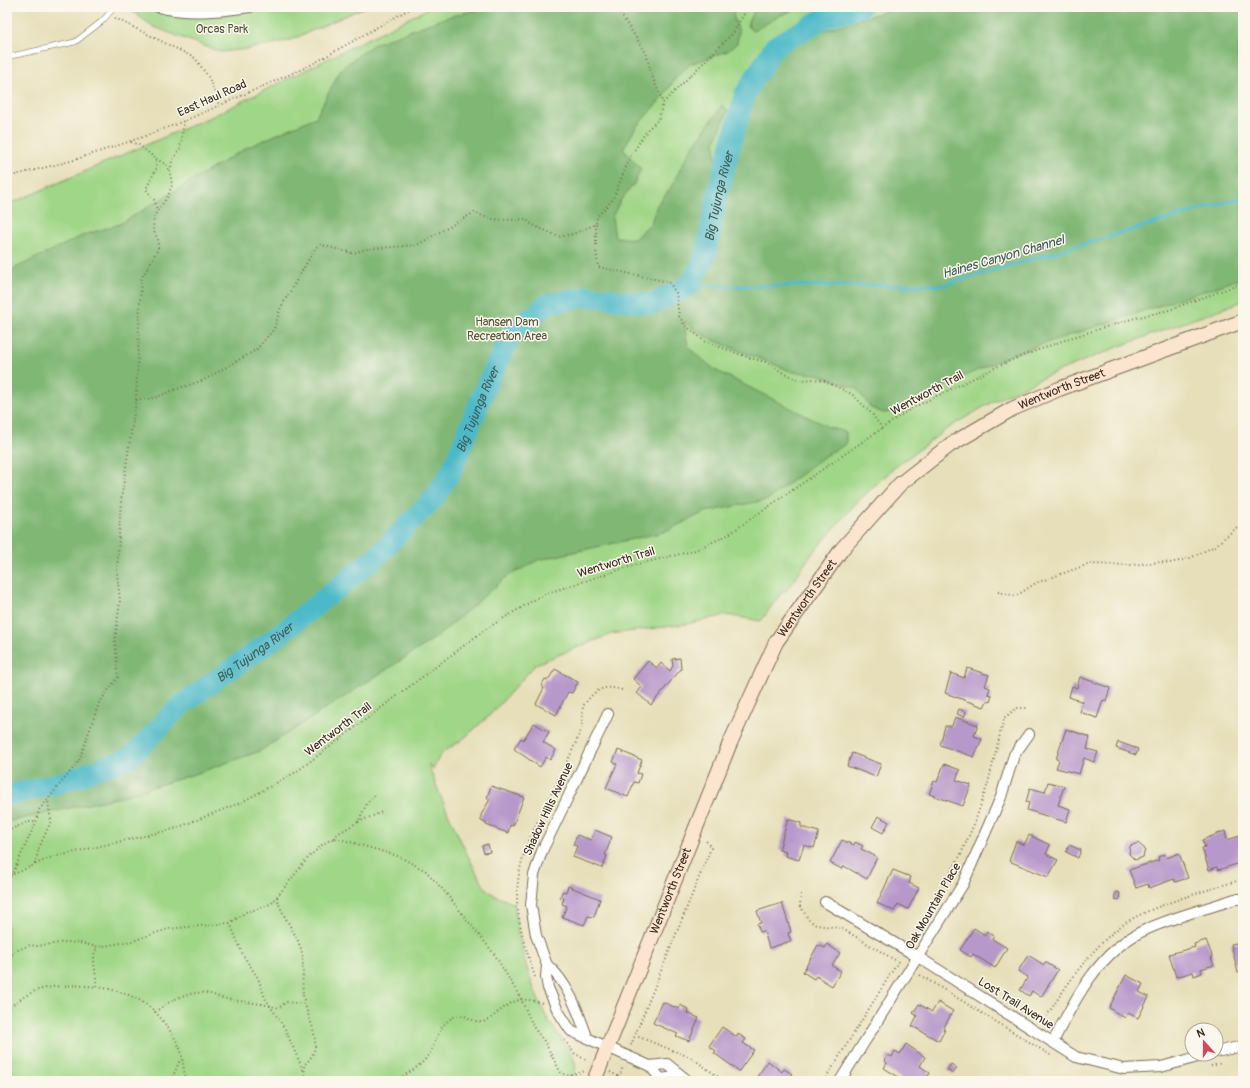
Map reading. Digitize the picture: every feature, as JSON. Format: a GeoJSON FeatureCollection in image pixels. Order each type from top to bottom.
{"type":"FeatureCollection","features":[{"type":"Feature","properties":{"kind":"main road","name":"Wentworth Street"},"geometry":{"type":"LineString","coordinates":[[594,1081],[730,743],[776,642],[842,549],[900,484],[950,445],[1012,409],[1059,389],[1243,321]]}},
{"type":"Feature","properties":{"kind":"street"},"geometry":{"type":"LineString","coordinates":[[158,7],[170,10],[202,12],[250,7]]}},
{"type":"Feature","properties":{"kind":"street","name":"Shadow Hills Avenue"},"geometry":{"type":"LineString","coordinates":[[587,1037],[582,1021],[559,977],[547,965],[536,935],[531,905],[534,875],[542,851],[608,714]]}},
{"type":"Feature","properties":{"kind":"street","name":"Oak Mountain Place"},"geometry":{"type":"LineString","coordinates":[[840,1081],[963,884],[1001,797],[1014,755],[1029,734]]}},
{"type":"Feature","properties":{"kind":"street"},"geometry":{"type":"LineString","coordinates":[[1053,1042],[1064,1021],[1098,966],[1120,946],[1144,930],[1235,899],[1243,899]]}},
{"type":"Feature","properties":{"kind":"street","name":"Lost Trail Avenue"},"geometry":{"type":"LineString","coordinates":[[825,902],[918,957],[1076,1057],[1124,1069],[1162,1067],[1184,1061]]}},
{"type":"Feature","properties":{"kind":"street","name":"Shadow Hills Avenue"},"geometry":{"type":"LineString","coordinates":[[547,965],[546,977],[550,1003],[571,1031],[650,1066]]}},
{"type":"Feature","properties":{"kind":"street"},"geometry":{"type":"LineString","coordinates":[[550,1003],[559,993],[564,992],[568,995]]}},
{"type":"Feature","properties":{"kind":"street"},"geometry":{"type":"LineString","coordinates":[[1224,1050],[1243,1046]]}},
{"type":"Feature","properties":{"kind":"street"},"geometry":{"type":"LineString","coordinates":[[650,1066],[666,1064],[684,1079]]}},
{"type":"Feature","properties":{"kind":"street"},"geometry":{"type":"LineString","coordinates":[[650,1066],[661,1079],[684,1079]]}},
{"type":"Feature","properties":{"kind":"lane"},"geometry":{"type":"LineString","coordinates":[[7,57],[75,42],[101,22],[115,7]]}},
{"type":"Feature","properties":{"kind":"path","name":"East Haul Road"},"geometry":{"type":"LineString","coordinates":[[7,177],[71,161],[130,142],[184,121],[309,66],[413,7]]}},
{"type":"Feature","properties":{"kind":"path"},"geometry":{"type":"LineString","coordinates":[[616,7],[646,53],[652,76],[663,103]]}},
{"type":"Feature","properties":{"kind":"path"},"geometry":{"type":"LineString","coordinates":[[748,7],[733,33],[663,103],[658,120],[648,129],[630,157],[613,199],[597,217],[596,249],[598,268],[669,282],[676,293],[679,316],[681,320],[704,341],[750,358],[766,362],[785,374],[800,380],[814,379],[825,381],[852,394],[872,414],[882,428]]}},
{"type":"Feature","properties":{"kind":"path"},"geometry":{"type":"LineString","coordinates":[[109,13],[152,37],[195,58],[209,78],[219,105]]}},
{"type":"Feature","properties":{"kind":"path"},"geometry":{"type":"LineString","coordinates":[[170,173],[172,161],[180,149],[184,121]]}},
{"type":"Feature","properties":{"kind":"path"},"geometry":{"type":"LineString","coordinates":[[7,873],[12,875],[40,810],[79,760],[99,703],[118,677],[115,641],[120,602],[117,572],[121,500],[136,400],[141,279],[158,249],[158,239],[153,230],[154,216],[168,196],[172,185],[170,173],[166,164],[156,159],[139,145],[130,142]]}},
{"type":"Feature","properties":{"kind":"path"},"geometry":{"type":"LineString","coordinates":[[156,159],[156,169],[146,189],[155,200],[157,211]]}},
{"type":"Feature","properties":{"kind":"path"},"geometry":{"type":"LineString","coordinates":[[136,400],[155,398],[204,380],[256,350],[274,329],[280,306],[316,247],[321,245],[352,253],[367,249],[417,245],[475,212],[484,218],[492,220],[526,219],[529,224],[550,231],[558,236],[573,234],[596,224]]}},
{"type":"Feature","properties":{"kind":"path","name":"Wentworth Trail"},"geometry":{"type":"LineString","coordinates":[[7,879],[12,875],[50,858],[174,829],[242,802],[296,772],[486,629],[542,595],[634,565],[693,551],[726,536],[910,409],[1009,361],[1070,338],[1135,318],[1169,310],[1243,283]]}},
{"type":"Feature","properties":{"kind":"path"},"geometry":{"type":"LineString","coordinates":[[998,592],[1016,596],[1036,584],[1089,564],[1132,565],[1145,562],[1178,562],[1208,550],[1243,522]]}},
{"type":"Feature","properties":{"kind":"path"},"geometry":{"type":"LineString","coordinates":[[824,1081],[906,950],[960,856],[975,822],[997,750],[1004,718],[1017,708],[1029,708]]}},
{"type":"Feature","properties":{"kind":"path"},"geometry":{"type":"LineString","coordinates":[[358,822],[367,803],[375,795]]}},
{"type":"Feature","properties":{"kind":"path"},"geometry":{"type":"LineString","coordinates":[[35,864],[39,848],[51,821],[48,801]]}},
{"type":"Feature","properties":{"kind":"path"},"geometry":{"type":"LineString","coordinates":[[7,970],[13,952],[30,945],[37,946],[67,942],[80,943],[98,948],[132,941],[168,928],[230,923],[246,912],[262,908],[272,903],[308,858],[323,844],[358,822],[382,812]]}},
{"type":"Feature","properties":{"kind":"path"},"geometry":{"type":"LineString","coordinates":[[7,831],[28,822],[36,822]]}},
{"type":"Feature","properties":{"kind":"path"},"geometry":{"type":"LineString","coordinates":[[618,1081],[711,848],[697,826]]}},
{"type":"Feature","properties":{"kind":"path"},"geometry":{"type":"LineString","coordinates":[[334,838],[398,856],[426,871],[476,928],[495,955],[521,999],[534,1028],[544,1041],[561,1073],[569,1076],[599,1067]]}},
{"type":"Feature","properties":{"kind":"path"},"geometry":{"type":"LineString","coordinates":[[277,896],[280,908],[294,932],[304,963],[303,995],[316,1044],[312,1058],[304,1065],[305,1081]]}},
{"type":"Feature","properties":{"kind":"path"},"geometry":{"type":"LineString","coordinates":[[230,923],[243,955],[258,978],[269,1005],[285,1028],[304,1071]]}},
{"type":"Feature","properties":{"kind":"path"},"geometry":{"type":"LineString","coordinates":[[96,986],[97,980],[94,952],[98,948]]}},
{"type":"Feature","properties":{"kind":"path"},"geometry":{"type":"LineString","coordinates":[[7,1009],[34,992],[63,986],[96,986],[140,1000],[155,1012],[180,1051],[187,1081]]}},
{"type":"Feature","properties":{"kind":"path"},"geometry":{"type":"LineString","coordinates":[[155,1012],[173,1000],[195,992],[269,1005],[278,1008],[286,1002],[306,1004]]}},
{"type":"Feature","properties":{"kind":"path"},"geometry":{"type":"LineString","coordinates":[[396,1081],[415,1069],[427,1058],[441,1028],[448,1020],[462,1015],[482,1022],[489,1020],[513,1001],[521,999],[550,1003]]}},
{"type":"Feature","properties":{"kind":"path"},"geometry":{"type":"LineString","coordinates":[[637,1033],[639,1037],[692,1058],[724,1081]]}},
{"type":"Feature","properties":{"kind":"path"},"geometry":{"type":"LineString","coordinates":[[171,1081],[181,1059]]}},
{"type":"Feature","properties":{"kind":"green space","name":"Orcas Park"},"geometry":{"type":"Polygon","coordinates":[[[126,7],[365,7],[291,40],[248,49],[220,52],[154,27],[126,7]]]}},
{"type":"Feature","properties":{"kind":"green space","name":"Hansen Dam Recreation Area"},"geometry":{"type":"Polygon","coordinates":[[[431,7],[1243,7],[1243,301],[1115,348],[1042,378],[992,402],[948,428],[894,468],[855,504],[808,559],[787,590],[781,593],[761,621],[726,615],[687,624],[611,634],[536,664],[490,715],[462,740],[446,750],[439,757],[433,770],[429,764],[437,787],[480,880],[491,893],[514,904],[518,932],[525,962],[540,1004],[546,1016],[573,1057],[576,1069],[573,1081],[7,1081],[7,205],[215,115],[431,7]]]}},
{"type":"Feature","properties":{"kind":"green space","name":"Hansen Dam Recreation Area"},"geometry":{"type":"Polygon","coordinates":[[[488,7],[736,7],[733,15],[739,32],[737,43],[728,51],[690,64],[675,79],[663,97],[636,127],[623,149],[641,169],[634,184],[620,201],[612,217],[615,237],[634,239],[651,223],[657,205],[670,189],[689,152],[722,105],[728,111],[715,141],[716,161],[723,163],[743,129],[755,86],[781,35],[788,32],[825,30],[899,7],[1243,7],[1243,278],[1013,354],[919,397],[893,412],[883,413],[871,408],[856,388],[817,374],[793,372],[715,341],[695,330],[684,321],[687,341],[690,349],[715,370],[828,427],[846,432],[846,444],[826,455],[767,500],[705,512],[664,532],[538,560],[505,578],[437,637],[260,751],[198,773],[120,797],[7,822],[7,272],[84,235],[120,224],[246,148],[316,117],[341,69],[374,44],[444,18],[488,7]]]}},
{"type":"Feature","properties":{"kind":"green space"},"geometry":{"type":"Polygon","coordinates":[[[757,7],[801,7],[781,15],[753,31],[749,28],[748,21],[757,7]]]}},
{"type":"Feature","properties":{"kind":"building"},"geometry":{"type":"Polygon","coordinates":[[[680,658],[681,669],[651,705],[637,693],[642,687],[633,679],[648,661],[657,668],[661,663],[670,671],[673,666],[672,659],[680,658]]]}},
{"type":"Feature","properties":{"kind":"building"},"geometry":{"type":"Polygon","coordinates":[[[967,668],[989,675],[985,686],[990,688],[988,694],[992,695],[990,702],[987,701],[984,707],[945,693],[951,673],[964,678],[967,668]]]}},
{"type":"Feature","properties":{"kind":"building"},"geometry":{"type":"Polygon","coordinates":[[[555,669],[578,682],[572,693],[568,692],[556,715],[536,704],[544,688],[541,686],[545,679],[548,680],[555,669]]]}},
{"type":"Feature","properties":{"kind":"building"},"geometry":{"type":"Polygon","coordinates":[[[1080,677],[1110,688],[1106,701],[1103,700],[1097,718],[1080,712],[1083,702],[1069,697],[1072,686],[1077,688],[1080,677]]]}},
{"type":"Feature","properties":{"kind":"building"},"geometry":{"type":"Polygon","coordinates":[[[959,709],[966,712],[964,717],[957,714],[959,709]]]}},
{"type":"Feature","properties":{"kind":"building"},"geometry":{"type":"Polygon","coordinates":[[[955,717],[978,725],[974,736],[982,739],[974,757],[940,745],[945,726],[952,726],[955,717]]]}},
{"type":"Feature","properties":{"kind":"building"},"geometry":{"type":"Polygon","coordinates":[[[534,723],[549,732],[543,742],[556,750],[550,760],[546,757],[540,767],[514,749],[521,738],[523,740],[534,723]]]}},
{"type":"Feature","properties":{"kind":"building"},"geometry":{"type":"Polygon","coordinates":[[[1066,729],[1090,737],[1087,749],[1098,752],[1094,762],[1084,758],[1079,774],[1056,768],[1059,760],[1056,759],[1066,729]]]}},
{"type":"Feature","properties":{"kind":"building"},"geometry":{"type":"Polygon","coordinates":[[[1118,742],[1138,749],[1136,755],[1116,748],[1118,742]]]}},
{"type":"Feature","properties":{"kind":"building"},"geometry":{"type":"Polygon","coordinates":[[[618,750],[642,760],[637,773],[641,774],[638,783],[634,782],[628,797],[606,788],[617,764],[613,762],[618,750]]]}},
{"type":"Feature","properties":{"kind":"building"},"geometry":{"type":"Polygon","coordinates":[[[852,753],[881,764],[876,777],[847,766],[852,753]]]}},
{"type":"Feature","properties":{"kind":"building"},"geometry":{"type":"Polygon","coordinates":[[[944,764],[960,770],[956,780],[971,785],[963,806],[929,794],[934,781],[937,782],[944,764]]]}},
{"type":"Feature","properties":{"kind":"building"},"geometry":{"type":"Polygon","coordinates":[[[1048,782],[1064,786],[1058,805],[1070,809],[1066,822],[1027,810],[1029,803],[1026,802],[1030,788],[1045,792],[1048,782]]]}},
{"type":"Feature","properties":{"kind":"building"},"geometry":{"type":"Polygon","coordinates":[[[491,786],[524,797],[513,826],[510,825],[508,833],[486,825],[486,823],[481,821],[481,815],[489,801],[487,798],[491,786]]]}},
{"type":"Feature","properties":{"kind":"building"},"geometry":{"type":"Polygon","coordinates":[[[878,816],[889,822],[883,833],[872,827],[878,816]]]}},
{"type":"Feature","properties":{"kind":"building"},"geometry":{"type":"Polygon","coordinates":[[[788,819],[801,823],[801,827],[819,832],[814,848],[804,845],[799,860],[785,856],[786,852],[779,850],[788,819]]]}},
{"type":"Feature","properties":{"kind":"building"},"geometry":{"type":"Polygon","coordinates":[[[595,830],[612,837],[602,868],[573,857],[577,846],[573,845],[577,835],[591,840],[595,830]]]}},
{"type":"Feature","properties":{"kind":"building"},"geometry":{"type":"Polygon","coordinates":[[[1225,831],[1227,840],[1240,836],[1243,846],[1243,862],[1218,870],[1217,867],[1209,870],[1202,848],[1205,847],[1202,840],[1225,831]]]}},
{"type":"Feature","properties":{"kind":"building"},"geometry":{"type":"Polygon","coordinates":[[[1029,835],[1050,845],[1046,854],[1058,860],[1048,877],[1009,861],[1016,841],[1024,845],[1029,835]]]}},
{"type":"Feature","properties":{"kind":"building"},"geometry":{"type":"Polygon","coordinates":[[[842,840],[854,845],[855,842],[863,846],[861,849],[877,857],[867,879],[844,866],[842,869],[830,863],[842,840]]]}},
{"type":"Feature","properties":{"kind":"building"},"geometry":{"type":"Polygon","coordinates":[[[1138,843],[1145,849],[1143,857],[1135,860],[1129,854],[1130,846],[1138,843]]]}},
{"type":"Feature","properties":{"kind":"building"},"geometry":{"type":"Polygon","coordinates":[[[488,844],[490,852],[484,853],[482,846],[488,844]]]}},
{"type":"Feature","properties":{"kind":"building"},"geometry":{"type":"Polygon","coordinates":[[[1069,845],[1081,850],[1078,858],[1066,852],[1069,845]]]}},
{"type":"Feature","properties":{"kind":"building"},"geometry":{"type":"Polygon","coordinates":[[[1179,853],[1188,878],[1175,882],[1174,879],[1149,888],[1148,884],[1136,888],[1129,870],[1159,860],[1158,857],[1165,854],[1167,858],[1179,853]]]}},
{"type":"Feature","properties":{"kind":"building"},"geometry":{"type":"Polygon","coordinates":[[[893,870],[911,877],[909,883],[919,888],[908,909],[898,904],[894,911],[877,903],[893,870]]]}},
{"type":"Feature","properties":{"kind":"building"},"geometry":{"type":"Polygon","coordinates":[[[568,886],[600,899],[594,917],[588,916],[584,925],[562,917],[567,906],[562,904],[564,898],[560,897],[563,891],[566,892],[568,886]]]}},
{"type":"Feature","properties":{"kind":"building"},"geometry":{"type":"Polygon","coordinates":[[[1116,892],[1120,893],[1119,900],[1114,899],[1116,892]]]}},
{"type":"Feature","properties":{"kind":"building"},"geometry":{"type":"Polygon","coordinates":[[[782,903],[791,932],[788,933],[791,941],[769,948],[764,931],[760,932],[757,924],[761,923],[757,911],[782,903]]]}},
{"type":"Feature","properties":{"kind":"building"},"geometry":{"type":"Polygon","coordinates":[[[974,928],[985,935],[987,931],[994,936],[992,939],[1007,948],[995,968],[973,954],[971,957],[960,950],[974,928]]]}},
{"type":"Feature","properties":{"kind":"building"},"geometry":{"type":"Polygon","coordinates":[[[1206,940],[1214,965],[1201,969],[1202,973],[1194,976],[1193,972],[1176,977],[1169,954],[1195,947],[1194,944],[1206,940]]]}},
{"type":"Feature","properties":{"kind":"building"},"geometry":{"type":"Polygon","coordinates":[[[1242,942],[1243,972],[1238,973],[1231,944],[1242,942]]]}},
{"type":"Feature","properties":{"kind":"building"},"geometry":{"type":"Polygon","coordinates":[[[827,944],[840,953],[832,966],[841,971],[832,986],[816,976],[814,979],[803,972],[818,945],[825,948],[827,944]]]}},
{"type":"Feature","properties":{"kind":"building"},"geometry":{"type":"Polygon","coordinates":[[[1028,955],[1044,965],[1045,962],[1058,970],[1041,997],[1032,991],[1029,996],[1020,990],[1028,977],[1018,971],[1028,955]]]}},
{"type":"Feature","properties":{"kind":"building"},"geometry":{"type":"Polygon","coordinates":[[[1126,975],[1143,984],[1139,992],[1149,997],[1138,1018],[1128,1013],[1125,1018],[1109,1008],[1126,975]]]}},
{"type":"Feature","properties":{"kind":"building"},"geometry":{"type":"Polygon","coordinates":[[[663,1002],[679,1009],[680,1005],[688,1009],[687,1013],[699,1018],[689,1041],[676,1036],[678,1034],[653,1023],[663,1002]]]}},
{"type":"Feature","properties":{"kind":"building"},"geometry":{"type":"Polygon","coordinates":[[[938,1002],[953,1011],[943,1029],[945,1030],[939,1041],[912,1026],[917,1016],[913,1013],[919,1004],[932,1012],[938,1002]]]}},
{"type":"Feature","properties":{"kind":"building"},"geometry":{"type":"Polygon","coordinates":[[[722,1027],[737,1037],[738,1034],[746,1039],[743,1043],[754,1050],[739,1071],[714,1053],[716,1051],[709,1046],[722,1027]]]}},
{"type":"Feature","properties":{"kind":"building"},"geometry":{"type":"Polygon","coordinates":[[[906,1044],[925,1057],[920,1066],[930,1073],[925,1081],[905,1081],[884,1068],[887,1063],[885,1061],[888,1055],[892,1057],[895,1051],[900,1054],[906,1044]]]}},
{"type":"Feature","properties":{"kind":"building"},"geometry":{"type":"Polygon","coordinates":[[[768,1061],[782,1072],[784,1069],[792,1074],[789,1077],[795,1081],[754,1081],[768,1061]]]}},
{"type":"Feature","properties":{"kind":"building"},"geometry":{"type":"Polygon","coordinates":[[[951,1064],[957,1068],[953,1074],[947,1070],[951,1064]]]}},
{"type":"Feature","properties":{"kind":"building"},"geometry":{"type":"Polygon","coordinates":[[[1243,1076],[1243,1081],[1227,1081],[1227,1080],[1243,1076]]]}},
{"type":"Feature","properties":{"kind":"waterway","name":"Big Tujunga River"},"geometry":{"type":"LineString","coordinates":[[7,796],[63,782],[131,757],[182,704],[278,636],[377,556],[436,496],[452,470],[487,384],[512,334],[547,304],[588,296],[652,304],[689,286],[705,257],[719,188],[745,94],[775,46],[826,17],[861,7]]}},
{"type":"Feature","properties":{"kind":"waterway","name":"Haines Canyon Channel"},"geometry":{"type":"LineString","coordinates":[[689,286],[944,285],[1243,197]]}}]}
